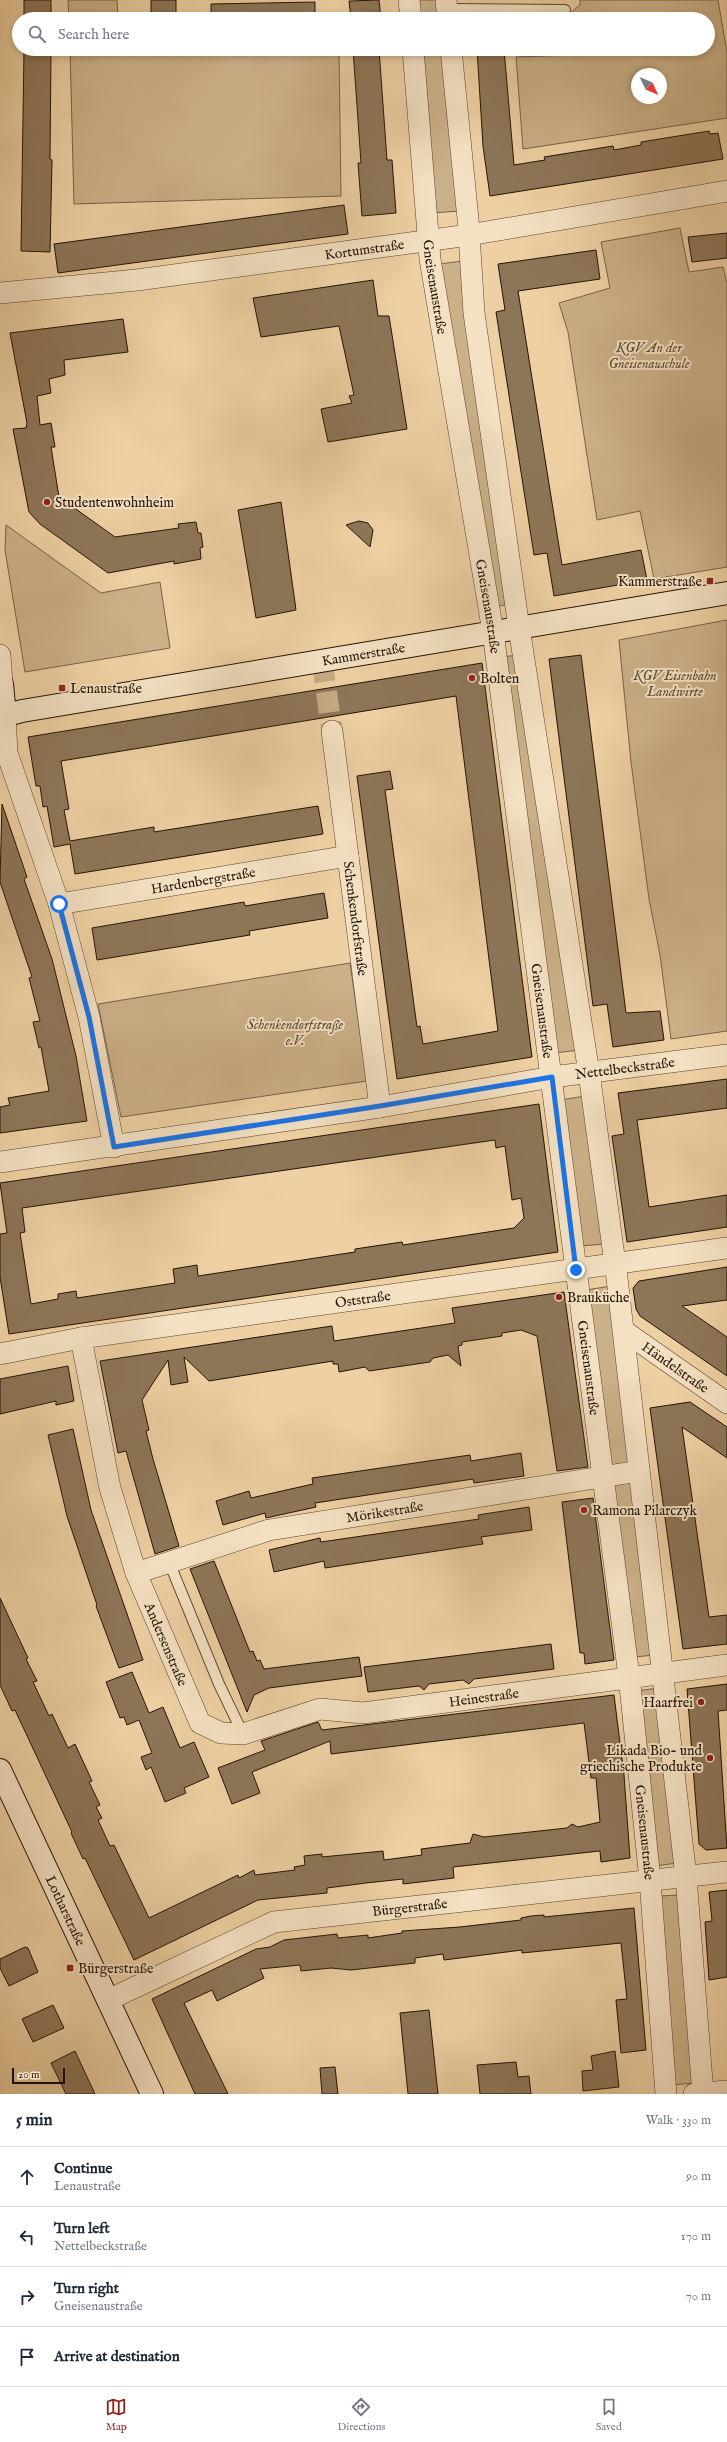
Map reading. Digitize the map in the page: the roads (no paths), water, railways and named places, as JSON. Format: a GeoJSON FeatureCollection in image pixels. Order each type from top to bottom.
{"type":"FeatureCollection","features":[{"type":"Feature","properties":{"kind":"street"},"geometry":{"type":"LineString","coordinates":[[409,0],[410,12]]}},
{"type":"Feature","properties":{"kind":"street","name":"Gneisenaustraße"},"geometry":{"type":"LineString","coordinates":[[414,56],[428,240],[493,632],[629,1676],[650,1880],[666,2094]]}},
{"type":"Feature","properties":{"kind":"street","name":"Gneisenaustraße"},"geometry":{"type":"LineString","coordinates":[[452,56],[469,235],[474,313],[519,628],[589,1073],[616,1264],[639,1471],[664,1673],[686,1877],[700,2094]]}},
{"type":"Feature","properties":{"kind":"street","name":"Kortumstraße"},"geometry":{"type":"LineString","coordinates":[[0,293],[137,280],[469,235],[727,191]]}},
{"type":"Feature","properties":{"kind":"street","name":"Kammerstraße"},"geometry":{"type":"LineString","coordinates":[[2,716],[727,593]]}},
{"type":"Feature","properties":{"kind":"street"},"geometry":{"type":"LineString","coordinates":[[0,655],[2,716],[7,753],[59,904],[89,1017],[114,1147]]}},
{"type":"Feature","properties":{"kind":"street","name":"Schenkendorfstraße"},"geometry":{"type":"LineString","coordinates":[[332,730],[380,1106]]}},
{"type":"Feature","properties":{"kind":"street","name":"Hardenbergstraße"},"geometry":{"type":"LineString","coordinates":[[59,904],[348,856]]}},
{"type":"Feature","properties":{"kind":"street","name":"Nettelbeckstraße"},"geometry":{"type":"LineString","coordinates":[[0,1162],[114,1147],[380,1106],[552,1077],[727,1054]]}},
{"type":"Feature","properties":{"kind":"street","name":"Oststraße"},"geometry":{"type":"LineString","coordinates":[[0,1354],[81,1338],[727,1248]]}},
{"type":"Feature","properties":{"kind":"street","name":"Händelstraße"},"geometry":{"type":"LineString","coordinates":[[624,1331],[727,1403]]}},
{"type":"Feature","properties":{"kind":"street","name":"Andersenstraße"},"geometry":{"type":"LineString","coordinates":[[81,1338],[110,1488],[136,1573],[200,1723],[221,1733],[244,1734]]}},
{"type":"Feature","properties":{"kind":"street","name":"Mörikestraße"},"geometry":{"type":"LineString","coordinates":[[136,1573],[269,1530],[639,1471]]}},
{"type":"Feature","properties":{"kind":"street","name":"Heinestraße"},"geometry":{"type":"LineString","coordinates":[[244,1734],[320,1709],[363,1713],[629,1676],[727,1665]]}},
{"type":"Feature","properties":{"kind":"street","name":"Lotharstraße"},"geometry":{"type":"LineString","coordinates":[[0,1770],[152,2094]]}},
{"type":"Feature","properties":{"kind":"street","name":"Bürgerstraße"},"geometry":{"type":"LineString","coordinates":[[108,2000],[274,1922],[727,1872]]}},
{"type":"Feature","properties":{"kind":"street"},"geometry":{"type":"LineString","coordinates":[[700,2094],[727,2091]]}},
{"type":"Feature","properties":{"kind":"lane"},"geometry":{"type":"LineString","coordinates":[[447,9],[565,10]]}},
{"type":"Feature","properties":{"kind":"lane"},"geometry":{"type":"LineString","coordinates":[[169,1562],[219,1684],[244,1734]]}},
{"type":"Feature","properties":{"kind":"tunnel"},"geometry":{"type":"LineString","coordinates":[[322,661],[332,731]]}},
{"type":"Feature","properties":{"kind":"place","name":"Studentenwohnheim"},"geometry":{"type":"Point","coordinates":[47,502]}},
{"type":"Feature","properties":{"kind":"place","name":"Kammerstraße"},"geometry":{"type":"Point","coordinates":[710,581]}},
{"type":"Feature","properties":{"kind":"place","name":"Bolten"},"geometry":{"type":"Point","coordinates":[472,678]}},
{"type":"Feature","properties":{"kind":"place","name":"Lenaustraße"},"geometry":{"type":"Point","coordinates":[62,688]}},
{"type":"Feature","properties":{"kind":"place","name":"Brauküche"},"geometry":{"type":"Point","coordinates":[559,1297]}},
{"type":"Feature","properties":{"kind":"place","name":"Ramona Pilarczyk"},"geometry":{"type":"Point","coordinates":[584,1510]}},
{"type":"Feature","properties":{"kind":"place","name":"Haarfrei"},"geometry":{"type":"Point","coordinates":[701,1702]}},
{"type":"Feature","properties":{"kind":"place","name":"Likada Bio- und griechische Produkte"},"geometry":{"type":"Point","coordinates":[710,1758]}},
{"type":"Feature","properties":{"kind":"place","name":"Bürgerstraße"},"geometry":{"type":"Point","coordinates":[70,1968]}},
{"type":"Feature","properties":{"kind":"park label","name":"KGV An der Gneisenauschule"},"geometry":{"type":"Point","coordinates":[649,356]}},
{"type":"Feature","properties":{"kind":"park label","name":"KGV Eisenbahn Landwirte"},"geometry":{"type":"Point","coordinates":[675,684]}},
{"type":"Feature","properties":{"kind":"park label","name":"Schenkendorfstraße e.V."},"geometry":{"type":"Point","coordinates":[295,1032]}}]}
